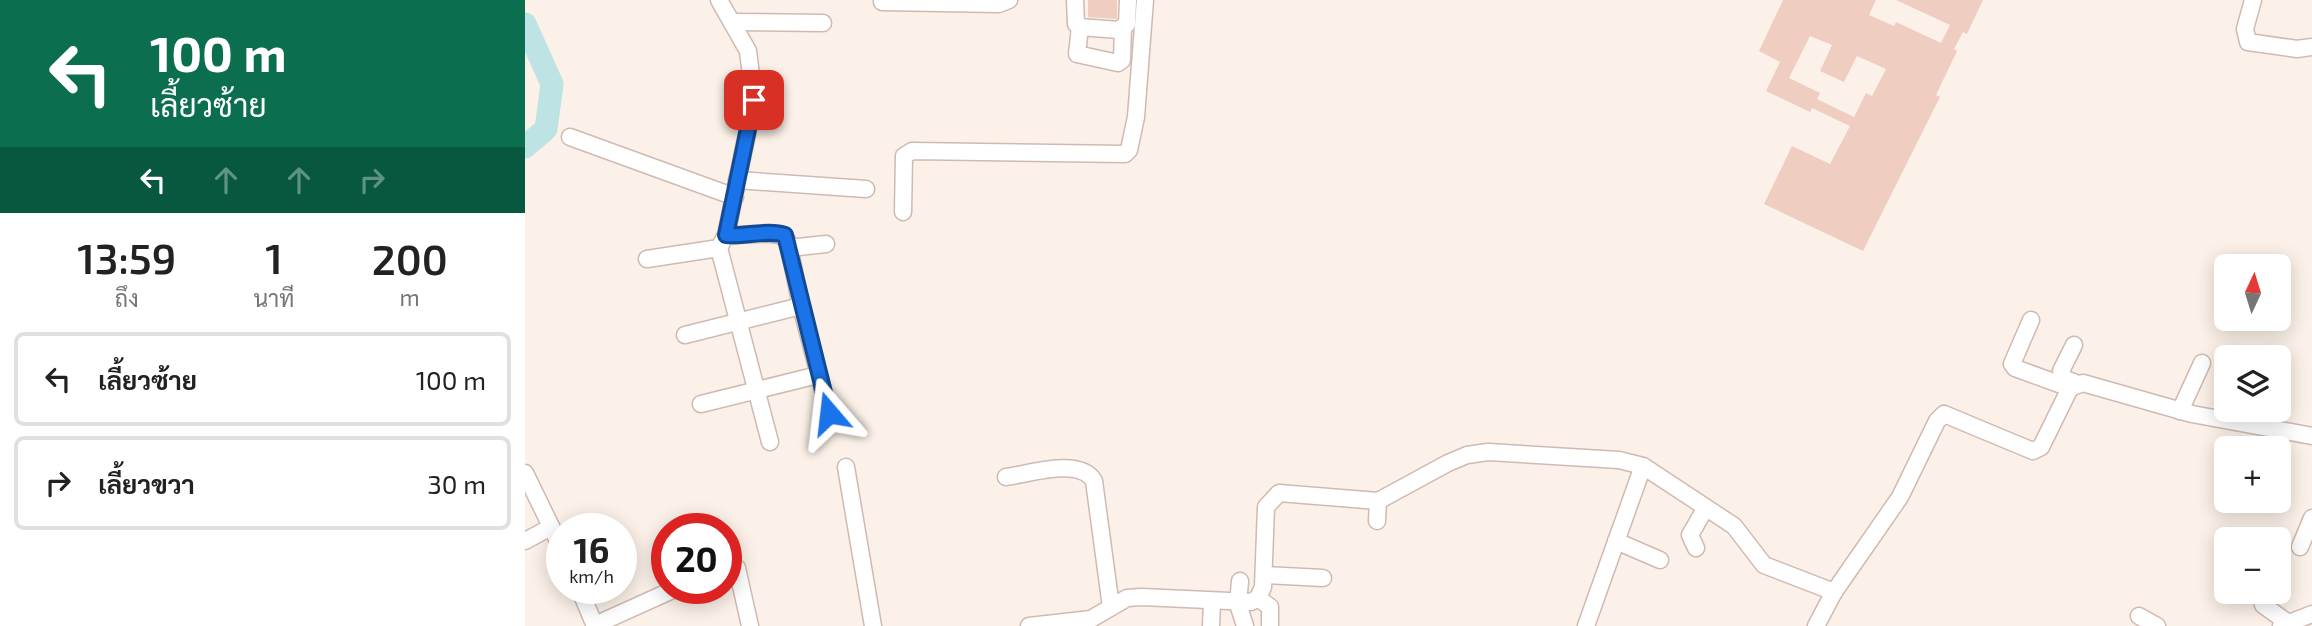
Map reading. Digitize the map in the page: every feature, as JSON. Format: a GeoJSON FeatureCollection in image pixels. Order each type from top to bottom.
{"type":"FeatureCollection","features":[{"type":"Feature","properties":{"kind":"street"},"geometry":{"type":"LineString","coordinates":[[719,0],[748,51],[754,100],[735,197],[722,242],[737,320],[770,442]]}},
{"type":"Feature","properties":{"kind":"street"},"geometry":{"type":"LineString","coordinates":[[882,2],[999,5],[1009,0]]}},
{"type":"Feature","properties":{"kind":"street"},"geometry":{"type":"LineString","coordinates":[[1075,0],[1076,24],[1080,27],[1119,30],[1127,24],[1128,0]]}},
{"type":"Feature","properties":{"kind":"street"},"geometry":{"type":"LineString","coordinates":[[904,212],[904,156],[912,150],[1125,154],[1129,150],[1136,117],[1145,0]]}},
{"type":"Feature","properties":{"kind":"street"},"geometry":{"type":"LineString","coordinates":[[2253,0],[2245,29],[2248,42],[2297,49],[2312,47]]}},
{"type":"Feature","properties":{"kind":"street"},"geometry":{"type":"LineString","coordinates":[[732,22],[823,23]]}},
{"type":"Feature","properties":{"kind":"street"},"geometry":{"type":"LineString","coordinates":[[1080,27],[1077,54],[1118,63],[1122,60],[1123,27]]}},
{"type":"Feature","properties":{"kind":"street"},"geometry":{"type":"LineString","coordinates":[[570,137],[735,197]]}},
{"type":"Feature","properties":{"kind":"street"},"geometry":{"type":"LineString","coordinates":[[737,180],[866,189]]}},
{"type":"Feature","properties":{"kind":"street"},"geometry":{"type":"LineString","coordinates":[[647,259],[745,237],[776,232],[785,235],[829,413]]}},
{"type":"Feature","properties":{"kind":"street"},"geometry":{"type":"LineString","coordinates":[[789,248],[826,244]]}},
{"type":"Feature","properties":{"kind":"street"},"geometry":{"type":"LineString","coordinates":[[685,335],[801,306]]}},
{"type":"Feature","properties":{"kind":"street"},"geometry":{"type":"LineString","coordinates":[[2031,320],[2012,364],[2015,368],[2075,386],[2180,411],[2312,436]]}},
{"type":"Feature","properties":{"kind":"street"},"geometry":{"type":"LineString","coordinates":[[2074,345],[2061,376],[2075,386]]}},
{"type":"Feature","properties":{"kind":"street"},"geometry":{"type":"LineString","coordinates":[[2180,411],[2202,363]]}},
{"type":"Feature","properties":{"kind":"street"},"geometry":{"type":"LineString","coordinates":[[701,404],[818,374]]}},
{"type":"Feature","properties":{"kind":"street"},"geometry":{"type":"LineString","coordinates":[[1816,626],[1834,592],[1900,497],[1939,416],[1944,414],[2033,451],[2041,447],[2075,386]]}},
{"type":"Feature","properties":{"kind":"street"},"geometry":{"type":"LineString","coordinates":[[1258,598],[1264,575],[1266,507],[1279,493],[1378,501],[1467,455],[1488,453],[1619,460],[1643,466],[1734,526],[1764,565],[1834,592]]}},
{"type":"Feature","properties":{"kind":"street"},"geometry":{"type":"LineString","coordinates":[[1586,626],[1643,466]]}},
{"type":"Feature","properties":{"kind":"street"},"geometry":{"type":"LineString","coordinates":[[846,467],[873,626]]}},
{"type":"Feature","properties":{"kind":"street"},"geometry":{"type":"LineString","coordinates":[[1006,477],[1076,469],[1091,475],[1094,481],[1103,617]]}},
{"type":"Feature","properties":{"kind":"street"},"geometry":{"type":"LineString","coordinates":[[525,473],[546,517]]}},
{"type":"Feature","properties":{"kind":"street"},"geometry":{"type":"LineString","coordinates":[[1377,521],[1378,501]]}},
{"type":"Feature","properties":{"kind":"street"},"geometry":{"type":"LineString","coordinates":[[1696,548],[1691,535],[1705,509]]}},
{"type":"Feature","properties":{"kind":"street"},"geometry":{"type":"LineString","coordinates":[[2299,547],[2312,518]]}},
{"type":"Feature","properties":{"kind":"street"},"geometry":{"type":"LineString","coordinates":[[525,541],[546,530]]}},
{"type":"Feature","properties":{"kind":"street"},"geometry":{"type":"LineString","coordinates":[[1616,541],[1660,560]]}},
{"type":"Feature","properties":{"kind":"street"},"geometry":{"type":"LineString","coordinates":[[1264,575],[1323,578]]}},
{"type":"Feature","properties":{"kind":"street"},"geometry":{"type":"LineString","coordinates":[[1240,581],[1238,604],[1245,626]]}},
{"type":"Feature","properties":{"kind":"street"},"geometry":{"type":"LineString","coordinates":[[742,590],[750,626]]}},
{"type":"Feature","properties":{"kind":"street"},"geometry":{"type":"LineString","coordinates":[[1035,626],[1103,617],[1127,598],[1238,604],[1258,598]]}},
{"type":"Feature","properties":{"kind":"street"},"geometry":{"type":"LineString","coordinates":[[1258,598],[1270,607],[1270,626]]}},
{"type":"Feature","properties":{"kind":"street"},"geometry":{"type":"LineString","coordinates":[[586,604],[595,626],[651,600]]}},
{"type":"Feature","properties":{"kind":"street"},"geometry":{"type":"LineString","coordinates":[[1211,626],[1212,602]]}},
{"type":"Feature","properties":{"kind":"street"},"geometry":{"type":"LineString","coordinates":[[2263,606],[2284,624],[2312,614]]}},
{"type":"Feature","properties":{"kind":"street"},"geometry":{"type":"LineString","coordinates":[[2139,616],[2157,626]]}},
{"type":"Feature","properties":{"kind":"building"},"geometry":{"type":"Polygon","coordinates":[[[1088,0],[1117,0],[1117,19],[1088,17],[1088,0]]]}},
{"type":"Feature","properties":{"kind":"building"},"geometry":{"type":"Polygon","coordinates":[[[1783,0],[1876,0],[1869,15],[1894,26],[1896,22],[1941,43],[1950,25],[1896,0],[1983,0],[1967,34],[1963,32],[1954,49],[1957,51],[1936,95],[1940,97],[1863,251],[1764,204],[1792,146],[1830,164],[1850,126],[1812,108],[1810,112],[1766,91],[1780,62],[1759,51],[1783,0]],[[1810,36],[1789,78],[1820,93],[1817,99],[1854,117],[1866,93],[1872,96],[1886,69],[1857,56],[1844,82],[1820,71],[1832,45],[1810,36]]]}},
{"type":"Feature","properties":{"kind":"waterway"},"geometry":{"type":"LineString","coordinates":[[525,24],[552,84],[546,129],[525,147]]}},
{"type":"Feature","properties":{"kind":"route"},"geometry":{"type":"LineString","coordinates":[[754,100],[748,141],[726,235],[745,237],[776,232],[785,235],[829,413]]}}]}
